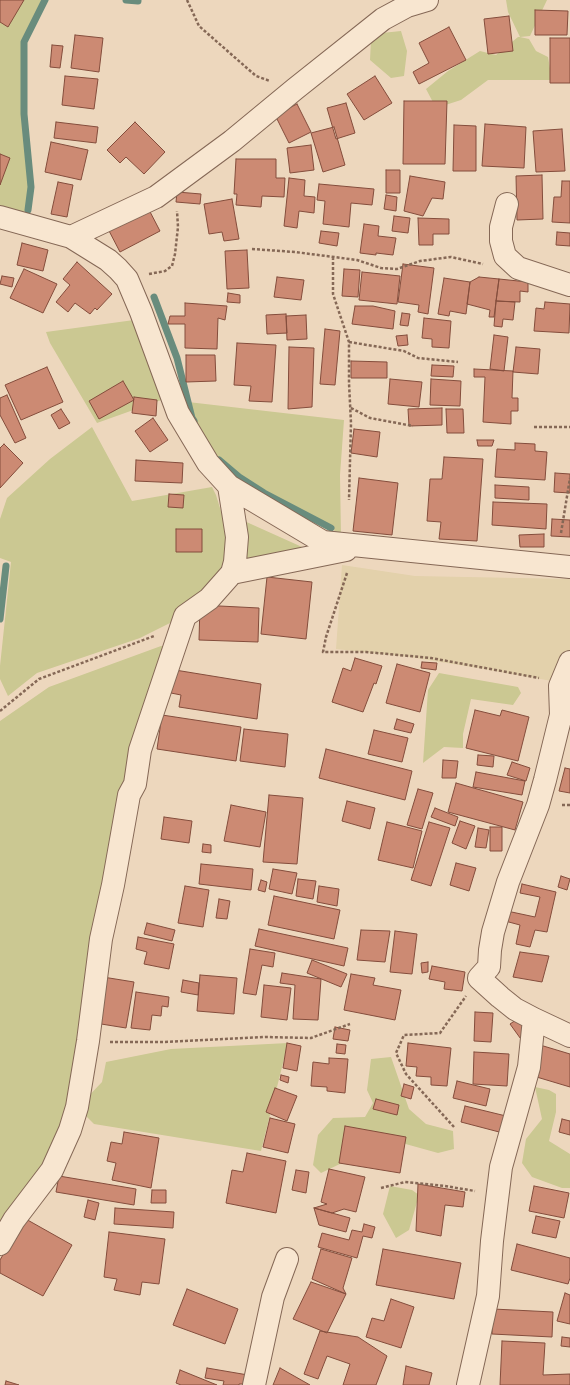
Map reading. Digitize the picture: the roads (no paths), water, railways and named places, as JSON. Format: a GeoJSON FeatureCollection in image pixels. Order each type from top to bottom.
{"type":"FeatureCollection","features":[{"type":"Feature","properties":{"kind":"street"},"geometry":{"type":"LineString","coordinates":[[71,237],[156,197],[232,141],[383,19],[407,6],[427,0]]}},
{"type":"Feature","properties":{"kind":"street"},"geometry":{"type":"LineString","coordinates":[[507,204],[501,227],[501,241],[505,256],[518,268],[570,285]]}},
{"type":"Feature","properties":{"kind":"street"},"geometry":{"type":"LineString","coordinates":[[0,217],[71,237],[108,260],[127,279],[141,312],[178,413],[208,464],[229,486],[323,542],[570,567]]}},
{"type":"Feature","properties":{"kind":"street"},"geometry":{"type":"LineString","coordinates":[[0,1244],[14,1220],[52,1170],[70,1130],[78,1107],[101,939],[130,795],[135,784],[140,750],[186,616],[209,598],[232,573],[235,562],[237,537],[229,486]]}},
{"type":"Feature","properties":{"kind":"street"},"geometry":{"type":"LineString","coordinates":[[232,573],[355,548]]}},
{"type":"Feature","properties":{"kind":"street"},"geometry":{"type":"LineString","coordinates":[[570,662],[560,686],[561,715],[538,805],[508,882],[493,932],[489,967],[479,978],[516,1009],[534,1020],[570,1036]]}},
{"type":"Feature","properties":{"kind":"street"},"geometry":{"type":"LineString","coordinates":[[468,1385],[488,1296],[492,1241],[501,1167],[529,1067],[534,1020]]}},
{"type":"Feature","properties":{"kind":"street"},"geometry":{"type":"LineString","coordinates":[[254,1385],[273,1297],[286,1259]]}},
{"type":"Feature","properties":{"kind":"waterway"},"geometry":{"type":"LineString","coordinates":[[28,210],[31,187],[24,114],[24,42],[45,0]]}},
{"type":"Feature","properties":{"kind":"waterway"},"geometry":{"type":"LineString","coordinates":[[126,0],[138,1]]}},
{"type":"Feature","properties":{"kind":"waterway"},"geometry":{"type":"LineString","coordinates":[[154,297],[177,358],[194,421]]}},
{"type":"Feature","properties":{"kind":"waterway"},"geometry":{"type":"LineString","coordinates":[[219,460],[239,477],[264,493],[331,528]]}},
{"type":"Feature","properties":{"kind":"waterway"},"geometry":{"type":"LineString","coordinates":[[0,619],[6,566]]}}]}
